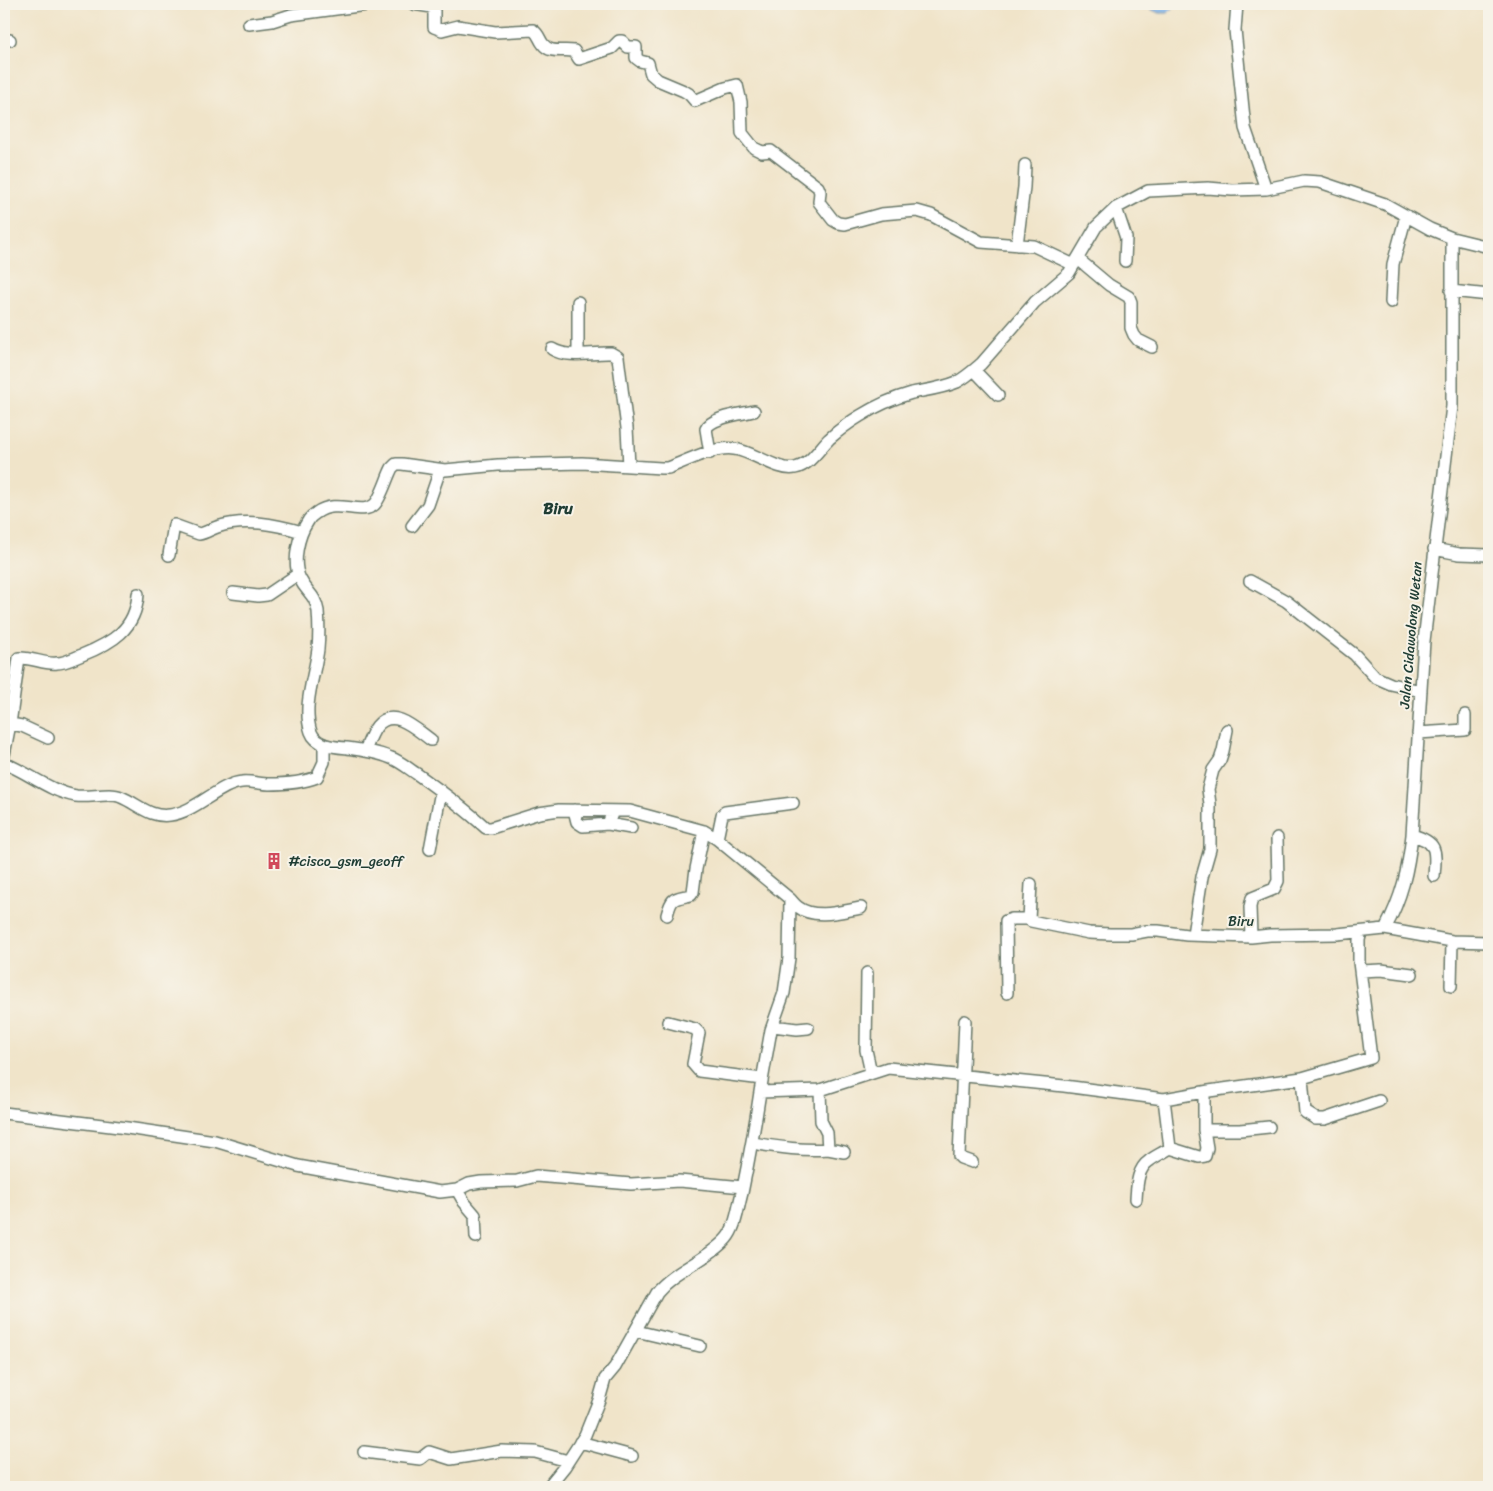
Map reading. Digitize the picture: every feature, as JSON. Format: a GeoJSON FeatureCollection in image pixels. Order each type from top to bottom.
{"type":"FeatureCollection","features":[{"type":"Feature","properties":{"kind":"street"},"geometry":{"type":"LineString","coordinates":[[249,24],[272,21],[291,15],[337,6],[374,4]]}},
{"type":"Feature","properties":{"kind":"street"},"geometry":{"type":"LineString","coordinates":[[413,4],[432,7],[434,9],[434,27],[438,29],[442,30],[458,26],[495,32],[533,30],[537,32],[546,47],[552,50],[574,51],[579,60],[612,48],[622,41],[628,47],[636,47],[636,58],[648,63],[651,74],[658,80],[689,94],[695,101],[737,85],[741,102],[742,133],[754,148],[762,152],[771,151],[818,186],[820,192],[819,202],[833,220],[845,224],[882,214],[917,211],[932,215],[981,242],[1034,246],[1076,262],[1129,297],[1131,302],[1131,328],[1134,335],[1138,340],[1152,347]]}},
{"type":"Feature","properties":{"kind":"street"},"geometry":{"type":"LineString","coordinates":[[1237,4],[1235,30],[1245,128],[1266,189]]}},
{"type":"Feature","properties":{"kind":"street"},"geometry":{"type":"LineString","coordinates":[[1016,245],[1025,165]]}},
{"type":"Feature","properties":{"kind":"street"},"geometry":{"type":"LineString","coordinates":[[861,908],[829,913],[814,913],[798,907],[717,839],[704,831],[630,812],[574,810],[539,813],[488,828],[441,791],[394,759],[377,753],[324,744],[312,734],[309,720],[310,686],[318,649],[318,614],[315,599],[298,574],[299,536],[308,519],[322,509],[331,506],[361,509],[374,506],[392,468],[396,464],[440,470],[514,464],[582,463],[668,468],[726,448],[742,450],[784,468],[792,469],[799,467],[811,459],[830,438],[859,416],[885,402],[957,381],[974,370],[1035,302],[1069,273],[1096,227],[1116,208],[1148,191],[1208,188],[1266,189],[1304,181],[1320,182],[1385,204],[1452,238],[1489,247]]}},
{"type":"Feature","properties":{"kind":"street"},"geometry":{"type":"LineString","coordinates":[[1116,208],[1126,238],[1125,261]]}},
{"type":"Feature","properties":{"kind":"street"},"geometry":{"type":"LineString","coordinates":[[1391,302],[1393,264],[1406,216]]}},
{"type":"Feature","properties":{"kind":"street","name":"Jalan Cidawolong Wetan"},"geometry":{"type":"LineString","coordinates":[[1385,929],[1395,910],[1404,884],[1412,835],[1424,641],[1452,406],[1452,238]]}},
{"type":"Feature","properties":{"kind":"street"},"geometry":{"type":"LineString","coordinates":[[1452,291],[1489,295]]}},
{"type":"Feature","properties":{"kind":"street"},"geometry":{"type":"LineString","coordinates":[[578,302],[578,354]]}},
{"type":"Feature","properties":{"kind":"street"},"geometry":{"type":"LineString","coordinates":[[552,349],[566,354],[611,353],[619,359],[628,428],[629,466]]}},
{"type":"Feature","properties":{"kind":"street"},"geometry":{"type":"LineString","coordinates":[[974,370],[998,394]]}},
{"type":"Feature","properties":{"kind":"street"},"geometry":{"type":"LineString","coordinates":[[710,453],[706,429],[708,426],[715,421],[754,411]]}},
{"type":"Feature","properties":{"kind":"street"},"geometry":{"type":"LineString","coordinates":[[412,526],[428,505],[440,470]]}},
{"type":"Feature","properties":{"kind":"street"},"geometry":{"type":"LineString","coordinates":[[169,555],[173,527],[176,525],[194,534],[199,534],[216,527],[262,522],[302,532]]}},
{"type":"Feature","properties":{"kind":"street"},"geometry":{"type":"LineString","coordinates":[[1434,549],[1489,556]]}},
{"type":"Feature","properties":{"kind":"street"},"geometry":{"type":"LineString","coordinates":[[233,593],[258,596],[267,595],[298,574]]}},
{"type":"Feature","properties":{"kind":"street"},"geometry":{"type":"LineString","coordinates":[[1250,581],[1292,605],[1355,655],[1375,676],[1391,684],[1421,691]]}},
{"type":"Feature","properties":{"kind":"street"},"geometry":{"type":"LineString","coordinates":[[4,755],[19,658],[58,663],[106,645],[124,631],[135,611],[138,594]]}},
{"type":"Feature","properties":{"kind":"street"},"geometry":{"type":"LineString","coordinates":[[1418,733],[1466,730],[1466,715]]}},
{"type":"Feature","properties":{"kind":"street"},"geometry":{"type":"LineString","coordinates":[[365,751],[377,726],[390,718],[406,721],[431,740]]}},
{"type":"Feature","properties":{"kind":"street"},"geometry":{"type":"LineString","coordinates":[[10,724],[22,726],[48,738]]}},
{"type":"Feature","properties":{"kind":"street"},"geometry":{"type":"LineString","coordinates":[[1193,934],[1202,878],[1210,849],[1208,789],[1213,770],[1220,760],[1223,751],[1227,730]]}},
{"type":"Feature","properties":{"kind":"street"},"geometry":{"type":"LineString","coordinates":[[4,764],[23,771],[55,790],[77,796],[120,796],[151,814],[170,815],[189,809],[225,788],[241,782],[277,784],[304,782],[317,777],[324,762],[324,744]]}},
{"type":"Feature","properties":{"kind":"street"},"geometry":{"type":"LineString","coordinates":[[430,849],[441,791]]}},
{"type":"Feature","properties":{"kind":"street"},"geometry":{"type":"LineString","coordinates":[[717,839],[722,815],[725,812],[794,803]]}},
{"type":"Feature","properties":{"kind":"street"},"geometry":{"type":"LineString","coordinates":[[574,810],[579,825],[608,824],[631,828]]}},
{"type":"Feature","properties":{"kind":"street"},"geometry":{"type":"LineString","coordinates":[[608,824],[612,811]]}},
{"type":"Feature","properties":{"kind":"street"},"geometry":{"type":"LineString","coordinates":[[667,914],[675,898],[691,895],[693,892],[704,831]]}},
{"type":"Feature","properties":{"kind":"street"},"geometry":{"type":"LineString","coordinates":[[1412,835],[1428,840],[1433,847],[1436,862],[1434,876]]}},
{"type":"Feature","properties":{"kind":"street"},"geometry":{"type":"LineString","coordinates":[[1251,937],[1250,907],[1252,898],[1274,889],[1278,881],[1277,838]]}},
{"type":"Feature","properties":{"kind":"street"},"geometry":{"type":"LineString","coordinates":[[1007,994],[1006,921],[1029,919],[1031,884]]}},
{"type":"Feature","properties":{"kind":"street"},"geometry":{"type":"LineString","coordinates":[[548,1487],[580,1442],[598,1400],[604,1379],[615,1367],[656,1292],[664,1283],[715,1248],[730,1234],[738,1210],[752,1143],[773,1026],[784,992],[789,958],[790,899]]}},
{"type":"Feature","properties":{"kind":"street","name":"Biru"},"geometry":{"type":"LineString","coordinates":[[1029,919],[1034,923],[1089,933],[1131,934],[1158,931],[1251,937],[1337,934],[1385,929],[1452,941],[1489,942]]}},
{"type":"Feature","properties":{"kind":"street"},"geometry":{"type":"LineString","coordinates":[[760,1092],[820,1090],[888,1068],[1064,1086],[1164,1099],[1302,1078],[1371,1058],[1361,970],[1359,940],[1361,932]]}},
{"type":"Feature","properties":{"kind":"street"},"geometry":{"type":"LineString","coordinates":[[1452,941],[1452,986]]}},
{"type":"Feature","properties":{"kind":"street"},"geometry":{"type":"LineString","coordinates":[[1361,970],[1381,970],[1412,974]]}},
{"type":"Feature","properties":{"kind":"street"},"geometry":{"type":"LineString","coordinates":[[867,973],[867,1054],[870,1068],[875,1072]]}},
{"type":"Feature","properties":{"kind":"street"},"geometry":{"type":"LineString","coordinates":[[965,1021],[960,1158],[972,1162]]}},
{"type":"Feature","properties":{"kind":"street"},"geometry":{"type":"LineString","coordinates":[[668,1022],[695,1029],[699,1033],[693,1064],[699,1071],[762,1079]]}},
{"type":"Feature","properties":{"kind":"street"},"geometry":{"type":"LineString","coordinates":[[773,1026],[797,1029],[808,1028]]}},
{"type":"Feature","properties":{"kind":"street"},"geometry":{"type":"LineString","coordinates":[[1302,1078],[1305,1112],[1316,1119],[1324,1119],[1379,1101]]}},
{"type":"Feature","properties":{"kind":"street"},"geometry":{"type":"LineString","coordinates":[[820,1090],[821,1121],[827,1133],[828,1149]]}},
{"type":"Feature","properties":{"kind":"street"},"geometry":{"type":"LineString","coordinates":[[1136,1199],[1137,1183],[1142,1168],[1149,1160],[1170,1148],[1199,1157],[1205,1156],[1207,1148],[1204,1130],[1204,1092]]}},
{"type":"Feature","properties":{"kind":"street"},"geometry":{"type":"LineString","coordinates":[[1164,1099],[1170,1148]]}},
{"type":"Feature","properties":{"kind":"street"},"geometry":{"type":"LineString","coordinates":[[4,1113],[215,1140],[298,1166],[440,1192],[457,1190],[474,1183],[517,1181],[536,1176],[631,1184],[679,1181],[743,1186]]}},
{"type":"Feature","properties":{"kind":"street"},"geometry":{"type":"LineString","coordinates":[[1204,1130],[1240,1130],[1269,1127]]}},
{"type":"Feature","properties":{"kind":"street"},"geometry":{"type":"LineString","coordinates":[[752,1143],[789,1149],[828,1149],[844,1152]]}},
{"type":"Feature","properties":{"kind":"street"},"geometry":{"type":"LineString","coordinates":[[457,1190],[475,1215],[476,1237]]}},
{"type":"Feature","properties":{"kind":"street"},"geometry":{"type":"LineString","coordinates":[[636,1331],[700,1346]]}},
{"type":"Feature","properties":{"kind":"street"},"geometry":{"type":"LineString","coordinates":[[580,1442],[632,1456]]}},
{"type":"Feature","properties":{"kind":"street"},"geometry":{"type":"LineString","coordinates":[[364,1452],[420,1459],[429,1452],[451,1459],[502,1451],[522,1451],[535,1452],[568,1461]]}},
{"type":"Feature","properties":{"kind":"water"},"geometry":{"type":"Polygon","coordinates":[[[1139,4],[1177,4],[1167,13],[1159,13],[1139,4]]]}},
{"type":"Feature","properties":{"kind":"place","name":"#cisco_gsm_geoff"},"geometry":{"type":"Point","coordinates":[274,861]}},
{"type":"Feature","properties":{"kind":"district","name":"Biru"},"geometry":{"type":"Point","coordinates":[558,508]}}]}
